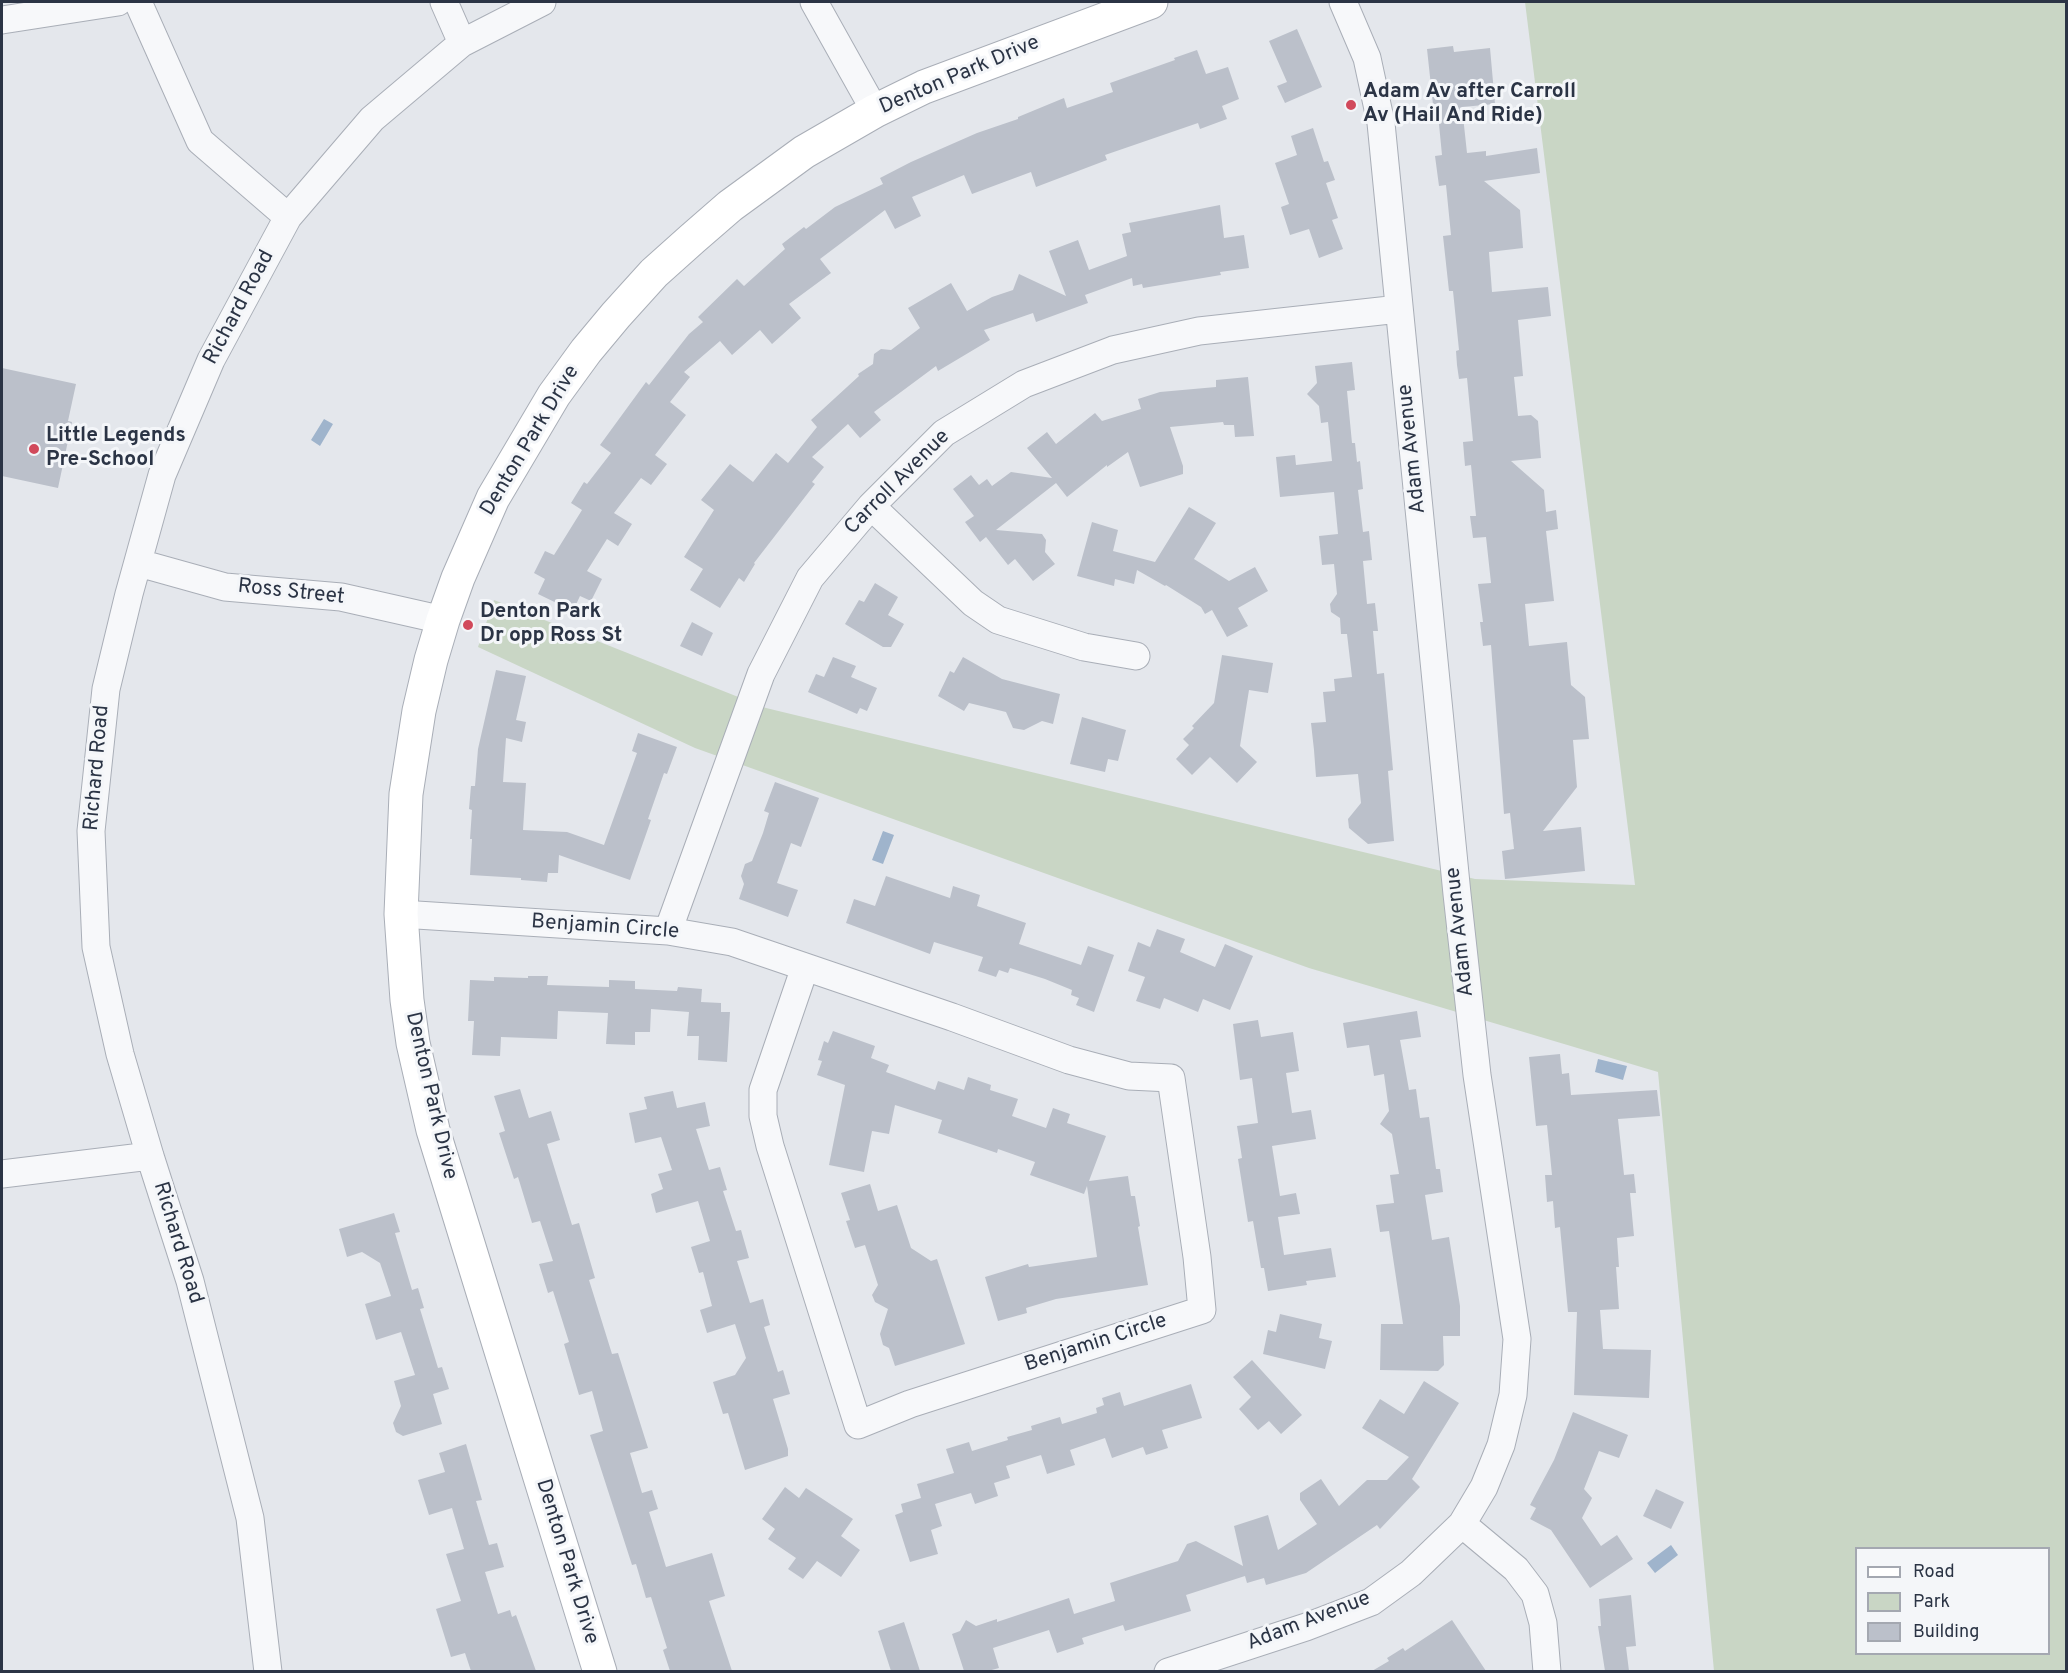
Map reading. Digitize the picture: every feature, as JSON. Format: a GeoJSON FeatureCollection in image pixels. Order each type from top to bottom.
{"type":"FeatureCollection","features":[{"type":"Feature","properties":{"kind":"main road","name":"Denton Park Drive"},"geometry":{"type":"LineString","coordinates":[[600,1671],[433,1130],[413,1043],[407,1000],[401,914],[406,794],[419,711],[443,620],[476,535],[515,459],[554,395],[586,351],[654,273],[730,206],[804,152],[875,111],[924,87],[1151,2]]}},
{"type":"Feature","properties":{"kind":"street"},"geometry":{"type":"LineString","coordinates":[[2,20],[118,2]]}},
{"type":"Feature","properties":{"kind":"street"},"geometry":{"type":"LineString","coordinates":[[138,2],[200,141],[288,217]]}},
{"type":"Feature","properties":{"kind":"street"},"geometry":{"type":"LineString","coordinates":[[444,2],[462,42]]}},
{"type":"Feature","properties":{"kind":"street","name":"Richard Road"},"geometry":{"type":"LineString","coordinates":[[268,1671],[250,1518],[190,1281],[120,1054],[96,947],[91,831],[106,689],[162,475],[211,360],[288,217],[372,118],[462,42],[542,2]]}},
{"type":"Feature","properties":{"kind":"street"},"geometry":{"type":"LineString","coordinates":[[814,2],[875,111]]}},
{"type":"Feature","properties":{"kind":"street","name":"Adam Avenue"},"geometry":{"type":"LineString","coordinates":[[1168,1671],[1306,1627],[1371,1602],[1411,1573],[1461,1524],[1484,1487],[1502,1445],[1513,1395],[1517,1339],[1477,1075],[1456,894],[1381,123],[1367,58],[1343,2]]}},
{"type":"Feature","properties":{"kind":"street","name":"Carroll Avenue"},"geometry":{"type":"LineString","coordinates":[[668,931],[760,674],[810,578],[871,506],[944,433],[1024,384],[1113,350],[1199,331],[1399,309]]}},
{"type":"Feature","properties":{"kind":"street"},"geometry":{"type":"LineString","coordinates":[[871,506],[973,603],[998,620],[1084,647],[1136,656]]}},
{"type":"Feature","properties":{"kind":"street","name":"Ross Street"},"geometry":{"type":"LineString","coordinates":[[139,563],[225,587],[341,597],[443,620]]}},
{"type":"Feature","properties":{"kind":"street","name":"Benjamin Circle"},"geometry":{"type":"LineString","coordinates":[[401,914],[668,931],[732,942],[952,1017],[1069,1060],[1129,1076],[1171,1078],[1197,1257],[1202,1311],[910,1404],[858,1425],[770,1146],[763,1116],[763,1090],[805,968]]}},
{"type":"Feature","properties":{"kind":"street"},"geometry":{"type":"LineString","coordinates":[[2,1174],[150,1156]]}},
{"type":"Feature","properties":{"kind":"street"},"geometry":{"type":"LineString","coordinates":[[1461,1524],[1516,1569],[1534,1594],[1543,1623],[1547,1671]]}},
{"type":"Feature","properties":{"kind":"green space"},"geometry":{"type":"Polygon","coordinates":[[[1525,2],[2066,2],[2066,1671],[1714,1671],[1658,1072],[1309,968],[695,748],[478,647],[494,600],[766,708],[1475,879],[1635,885],[1525,2]]]}},
{"type":"Feature","properties":{"kind":"water"},"geometry":{"type":"Polygon","coordinates":[[[324,419],[333,424],[320,446],[311,440],[324,419]]]}},
{"type":"Feature","properties":{"kind":"water"},"geometry":{"type":"Polygon","coordinates":[[[883,831],[894,835],[883,864],[872,860],[883,831]]]}},
{"type":"Feature","properties":{"kind":"water"},"geometry":{"type":"Polygon","coordinates":[[[1598,1059],[1627,1066],[1623,1080],[1595,1072],[1598,1059]]]}},
{"type":"Feature","properties":{"kind":"water"},"geometry":{"type":"Polygon","coordinates":[[[1671,1545],[1678,1555],[1655,1573],[1647,1563],[1671,1545]]]}},
{"type":"Feature","properties":{"kind":"building"},"geometry":{"type":"Polygon","coordinates":[[[1297,29],[1322,87],[1285,103],[1277,86],[1287,82],[1269,41],[1297,29]]]}},
{"type":"Feature","properties":{"kind":"building"},"geometry":{"type":"Polygon","coordinates":[[[1453,46],[1454,52],[1490,48],[1495,104],[1462,107],[1467,153],[1486,151],[1486,156],[1537,148],[1540,173],[1484,181],[1520,210],[1523,248],[1489,252],[1492,292],[1548,287],[1551,316],[1518,320],[1523,376],[1514,377],[1518,416],[1531,415],[1538,421],[1541,458],[1511,461],[1544,490],[1546,512],[1556,510],[1558,529],[1546,531],[1554,601],[1525,604],[1529,646],[1567,642],[1571,685],[1585,697],[1589,739],[1573,740],[1577,787],[1543,831],[1581,827],[1585,871],[1505,879],[1502,851],[1514,849],[1510,813],[1504,814],[1491,645],[1483,646],[1480,622],[1483,622],[1478,584],[1491,583],[1486,537],[1473,538],[1470,516],[1476,516],[1471,465],[1465,466],[1463,442],[1473,441],[1467,378],[1459,379],[1457,365],[1456,351],[1459,350],[1453,291],[1449,291],[1443,236],[1451,235],[1446,185],[1439,186],[1435,156],[1442,155],[1438,114],[1434,114],[1427,49],[1453,46]]]}},
{"type":"Feature","properties":{"kind":"building"},"geometry":{"type":"Polygon","coordinates":[[[1197,50],[1206,74],[1228,67],[1239,99],[1222,106],[1227,119],[1200,129],[1198,123],[1105,155],[1107,160],[1036,187],[1031,172],[972,194],[964,175],[912,197],[921,216],[895,229],[885,210],[820,259],[831,273],[789,304],[801,318],[772,344],[760,330],[732,355],[720,341],[684,372],[690,377],[670,402],[686,415],[655,455],[667,464],[651,485],[641,478],[614,513],[632,524],[618,546],[607,539],[587,571],[602,579],[591,601],[580,596],[573,611],[538,594],[545,579],[534,573],[545,551],[554,555],[582,510],[571,503],[584,482],[587,484],[611,453],[600,445],[646,382],[649,385],[689,334],[703,322],[698,317],[737,279],[744,286],[785,249],[782,244],[804,227],[806,229],[835,207],[883,184],[880,178],[911,162],[1064,98],[1067,108],[1113,92],[1110,83],[1197,50]]]}},
{"type":"Feature","properties":{"kind":"building"},"geometry":{"type":"Polygon","coordinates":[[[1313,128],[1324,162],[1328,161],[1335,180],[1326,183],[1338,218],[1332,220],[1343,249],[1319,258],[1309,229],[1290,235],[1281,207],[1289,204],[1275,163],[1297,155],[1291,136],[1313,128]]]}},
{"type":"Feature","properties":{"kind":"building"},"geometry":{"type":"Polygon","coordinates":[[[1220,205],[1224,238],[1244,235],[1249,268],[1143,288],[1142,284],[1133,286],[1132,278],[1085,295],[1088,303],[1036,322],[1033,313],[984,330],[990,340],[938,371],[936,366],[874,412],[881,420],[860,438],[848,424],[812,457],[824,467],[812,482],[815,484],[754,563],[744,582],[739,578],[720,608],[690,590],[703,569],[684,557],[714,510],[701,500],[730,464],[753,482],[776,453],[788,463],[817,427],[811,420],[859,376],[858,374],[873,364],[874,354],[881,349],[891,350],[920,328],[908,308],[951,283],[967,311],[992,297],[1013,290],[1019,274],[1066,296],[1049,251],[1078,240],[1089,270],[1127,256],[1122,234],[1131,232],[1129,223],[1220,205]]]}},
{"type":"Feature","properties":{"kind":"building"},"geometry":{"type":"Polygon","coordinates":[[[1352,362],[1355,390],[1347,391],[1352,443],[1355,443],[1357,462],[1360,461],[1363,489],[1358,490],[1363,532],[1369,531],[1372,560],[1363,561],[1367,604],[1375,603],[1378,631],[1373,631],[1377,674],[1384,673],[1393,770],[1388,771],[1394,841],[1368,844],[1349,828],[1348,819],[1361,803],[1358,774],[1316,777],[1311,723],[1326,722],[1323,692],[1335,691],[1334,679],[1352,677],[1347,634],[1341,634],[1340,618],[1331,612],[1330,604],[1337,594],[1334,564],[1322,565],[1319,536],[1338,534],[1334,492],[1280,497],[1276,457],[1295,455],[1296,465],[1332,461],[1328,422],[1321,423],[1319,406],[1307,394],[1317,383],[1315,366],[1352,362]]]}},
{"type":"Feature","properties":{"kind":"building","name":"Little Legends Pre-School"},"geometry":{"type":"Polygon","coordinates":[[[2,368],[76,384],[68,421],[72,422],[58,488],[2,476],[2,368]]]}},
{"type":"Feature","properties":{"kind":"building"},"geometry":{"type":"Polygon","coordinates":[[[1248,377],[1254,436],[1235,437],[1234,425],[1224,425],[1223,422],[1170,427],[1183,466],[1183,474],[1140,487],[1128,452],[1107,467],[1107,465],[1067,497],[1056,483],[996,530],[1042,534],[1046,540],[1045,552],[1055,564],[1033,581],[1015,559],[1008,565],[986,537],[980,542],[965,522],[974,516],[953,489],[971,475],[979,485],[987,479],[992,486],[1011,472],[1052,478],[1027,448],[1047,432],[1056,444],[1095,413],[1102,421],[1141,409],[1138,399],[1160,392],[1216,387],[1216,380],[1248,377]]]}},
{"type":"Feature","properties":{"kind":"building"},"geometry":{"type":"Polygon","coordinates":[[[1189,507],[1216,523],[1194,559],[1229,581],[1255,567],[1268,591],[1238,608],[1248,626],[1227,637],[1212,610],[1205,614],[1201,607],[1137,570],[1134,584],[1115,579],[1114,586],[1077,576],[1092,522],[1118,530],[1113,551],[1155,562],[1189,507]]]}},
{"type":"Feature","properties":{"kind":"building"},"geometry":{"type":"Polygon","coordinates":[[[875,583],[898,597],[888,615],[904,624],[891,647],[883,647],[845,624],[859,600],[864,602],[875,583]]]}},
{"type":"Feature","properties":{"kind":"building"},"geometry":{"type":"Polygon","coordinates":[[[692,622],[713,633],[702,656],[680,646],[692,622]]]}},
{"type":"Feature","properties":{"kind":"building"},"geometry":{"type":"Polygon","coordinates":[[[1222,655],[1273,663],[1268,693],[1249,690],[1240,746],[1257,762],[1237,783],[1210,757],[1192,775],[1176,759],[1189,745],[1183,739],[1214,703],[1222,655]]]}},
{"type":"Feature","properties":{"kind":"building"},"geometry":{"type":"Polygon","coordinates":[[[833,657],[856,666],[851,677],[877,688],[867,711],[860,708],[857,714],[808,692],[816,674],[824,677],[833,657]]]}},
{"type":"Feature","properties":{"kind":"building"},"geometry":{"type":"Polygon","coordinates":[[[963,657],[1002,679],[1060,694],[1053,724],[1042,721],[1024,730],[1013,728],[1006,712],[969,703],[964,711],[938,696],[950,671],[954,673],[963,657]]]}},
{"type":"Feature","properties":{"kind":"building"},"geometry":{"type":"Polygon","coordinates":[[[496,670],[526,676],[516,720],[526,722],[522,742],[506,738],[503,782],[526,783],[523,830],[567,832],[604,845],[637,753],[632,751],[638,733],[677,747],[667,774],[664,773],[648,819],[651,820],[630,880],[559,855],[558,873],[548,873],[547,882],[470,875],[471,786],[475,786],[478,749],[496,670]]]}},
{"type":"Feature","properties":{"kind":"building"},"geometry":{"type":"Polygon","coordinates":[[[1082,717],[1126,730],[1118,761],[1108,759],[1105,772],[1070,764],[1082,717]]]}},
{"type":"Feature","properties":{"kind":"building"},"geometry":{"type":"Polygon","coordinates":[[[775,782],[819,798],[801,847],[791,843],[777,883],[798,890],[788,917],[739,899],[744,884],[741,876],[745,864],[752,861],[763,833],[769,813],[764,811],[775,782]]]}},
{"type":"Feature","properties":{"kind":"building"},"geometry":{"type":"Polygon","coordinates":[[[886,876],[950,898],[953,886],[980,895],[977,906],[1026,923],[1019,944],[1081,965],[1088,946],[1114,955],[1094,1012],[1076,1005],[1079,998],[1071,995],[1072,990],[1045,979],[1010,968],[1008,973],[999,970],[996,977],[978,971],[983,957],[934,942],[930,954],[846,923],[854,899],[875,906],[886,876]]]}},
{"type":"Feature","properties":{"kind":"building"},"geometry":{"type":"Polygon","coordinates":[[[1157,929],[1185,939],[1180,952],[1215,967],[1225,944],[1253,956],[1230,1010],[1203,999],[1198,1012],[1164,998],[1160,1009],[1136,1001],[1145,977],[1128,971],[1138,942],[1150,947],[1157,929]]]}},
{"type":"Feature","properties":{"kind":"building"},"geometry":{"type":"Polygon","coordinates":[[[528,976],[548,976],[547,985],[609,987],[609,980],[635,981],[635,989],[677,991],[678,987],[702,989],[701,1002],[721,1003],[721,1012],[730,1012],[727,1062],[698,1060],[699,1036],[687,1036],[689,1012],[651,1009],[650,1032],[635,1032],[635,1045],[606,1044],[608,1013],[558,1011],[557,1039],[501,1037],[500,1056],[472,1055],[474,1021],[468,1021],[470,980],[494,981],[494,977],[528,978],[528,976]]]}},
{"type":"Feature","properties":{"kind":"building"},"geometry":{"type":"Polygon","coordinates":[[[1417,1011],[1421,1037],[1400,1040],[1409,1090],[1416,1089],[1420,1118],[1429,1117],[1436,1169],[1440,1169],[1443,1192],[1425,1195],[1432,1240],[1449,1237],[1460,1306],[1460,1336],[1443,1336],[1444,1365],[1438,1371],[1380,1370],[1381,1324],[1403,1324],[1389,1231],[1380,1232],[1376,1205],[1394,1203],[1390,1175],[1399,1174],[1392,1134],[1380,1124],[1389,1111],[1384,1074],[1374,1076],[1369,1045],[1347,1048],[1343,1023],[1417,1011]]]}},
{"type":"Feature","properties":{"kind":"building"},"geometry":{"type":"Polygon","coordinates":[[[1258,1020],[1261,1037],[1293,1032],[1299,1071],[1286,1073],[1292,1113],[1311,1110],[1316,1139],[1272,1146],[1280,1196],[1296,1193],[1300,1214],[1278,1217],[1284,1255],[1331,1248],[1336,1277],[1306,1281],[1307,1285],[1268,1291],[1264,1268],[1261,1268],[1253,1221],[1248,1222],[1238,1159],[1242,1158],[1237,1126],[1258,1123],[1252,1078],[1240,1080],[1233,1024],[1258,1020]]]}},
{"type":"Feature","properties":{"kind":"building"},"geometry":{"type":"Polygon","coordinates":[[[833,1031],[875,1046],[871,1058],[889,1065],[886,1072],[935,1090],[938,1081],[964,1090],[968,1077],[991,1085],[990,1090],[1018,1099],[1012,1116],[1046,1128],[1053,1108],[1070,1114],[1067,1123],[1106,1136],[1089,1181],[1128,1176],[1131,1196],[1135,1196],[1148,1285],[1056,1299],[1026,1308],[1027,1313],[998,1321],[985,1277],[1028,1264],[1029,1267],[1097,1257],[1087,1186],[1084,1194],[1030,1175],[1035,1162],[998,1149],[997,1153],[938,1133],[942,1120],[895,1105],[889,1134],[872,1131],[864,1172],[829,1165],[845,1085],[817,1075],[822,1061],[818,1060],[824,1041],[828,1043],[833,1031]]]}},
{"type":"Feature","properties":{"kind":"building"},"geometry":{"type":"Polygon","coordinates":[[[1560,1054],[1562,1074],[1569,1073],[1571,1095],[1657,1090],[1660,1116],[1618,1119],[1624,1175],[1634,1174],[1636,1193],[1630,1193],[1634,1236],[1617,1238],[1619,1267],[1616,1267],[1619,1309],[1600,1310],[1603,1349],[1651,1350],[1649,1398],[1574,1395],[1577,1312],[1568,1312],[1560,1227],[1555,1228],[1553,1201],[1547,1202],[1545,1175],[1552,1175],[1547,1125],[1536,1126],[1529,1057],[1560,1054]]]}},
{"type":"Feature","properties":{"kind":"building"},"geometry":{"type":"Polygon","coordinates":[[[520,1089],[529,1118],[551,1111],[560,1140],[547,1144],[572,1225],[579,1223],[595,1278],[589,1280],[612,1354],[618,1353],[648,1448],[630,1453],[642,1493],[652,1490],[658,1509],[649,1512],[666,1567],[712,1553],[725,1596],[709,1601],[732,1671],[670,1671],[663,1650],[667,1648],[651,1597],[646,1598],[636,1564],[632,1565],[590,1435],[603,1431],[592,1391],[579,1395],[564,1344],[569,1342],[553,1291],[548,1293],[539,1264],[553,1261],[540,1221],[532,1223],[518,1177],[514,1179],[499,1133],[505,1131],[494,1096],[520,1089]]]}},
{"type":"Feature","properties":{"kind":"building"},"geometry":{"type":"Polygon","coordinates":[[[673,1091],[677,1108],[705,1102],[710,1126],[696,1129],[709,1170],[720,1167],[727,1190],[723,1191],[736,1231],[741,1230],[749,1258],[737,1261],[750,1303],[763,1299],[770,1325],[764,1327],[778,1372],[783,1370],[790,1394],[773,1399],[788,1456],[745,1470],[728,1413],[723,1414],[713,1382],[735,1375],[746,1358],[735,1324],[707,1333],[700,1310],[712,1306],[703,1272],[699,1273],[691,1247],[710,1241],[698,1201],[656,1213],[651,1194],[663,1189],[658,1174],[672,1170],[661,1137],[635,1143],[629,1113],[647,1109],[644,1097],[673,1091]]]}},
{"type":"Feature","properties":{"kind":"building"},"geometry":{"type":"Polygon","coordinates":[[[870,1184],[878,1211],[897,1205],[911,1248],[931,1261],[937,1259],[965,1344],[895,1366],[889,1348],[883,1345],[880,1334],[888,1309],[875,1302],[872,1295],[878,1285],[865,1245],[855,1248],[846,1221],[850,1220],[841,1193],[870,1184]]]}},
{"type":"Feature","properties":{"kind":"building"},"geometry":{"type":"Polygon","coordinates":[[[394,1213],[400,1232],[395,1233],[412,1290],[418,1288],[424,1308],[420,1309],[438,1368],[442,1367],[449,1389],[433,1394],[442,1424],[403,1436],[396,1432],[393,1423],[401,1406],[394,1381],[415,1375],[401,1332],[376,1340],[365,1304],[391,1296],[380,1263],[362,1252],[347,1257],[339,1229],[394,1213]]]}},
{"type":"Feature","properties":{"kind":"building"},"geometry":{"type":"Polygon","coordinates":[[[1280,1314],[1322,1324],[1319,1338],[1332,1341],[1325,1369],[1263,1354],[1268,1330],[1276,1332],[1280,1314]]]}},
{"type":"Feature","properties":{"kind":"building"},"geometry":{"type":"Polygon","coordinates":[[[1252,1360],[1302,1415],[1281,1434],[1269,1421],[1258,1430],[1239,1409],[1251,1397],[1233,1377],[1252,1360]]]}},
{"type":"Feature","properties":{"kind":"building"},"geometry":{"type":"Polygon","coordinates":[[[1424,1381],[1459,1403],[1412,1479],[1420,1487],[1380,1529],[1377,1525],[1306,1573],[1266,1585],[1264,1578],[1247,1583],[1245,1576],[1186,1595],[1191,1611],[1125,1631],[1123,1625],[1082,1638],[1084,1644],[1057,1653],[1049,1630],[993,1648],[999,1668],[988,1671],[964,1671],[952,1634],[960,1631],[966,1620],[976,1626],[997,1619],[997,1622],[1069,1598],[1074,1614],[1115,1601],[1110,1583],[1178,1561],[1187,1544],[1196,1541],[1243,1566],[1234,1526],[1268,1515],[1278,1550],[1317,1524],[1300,1500],[1300,1493],[1321,1479],[1339,1506],[1367,1480],[1387,1480],[1409,1457],[1362,1428],[1380,1399],[1404,1414],[1424,1381]]]}},
{"type":"Feature","properties":{"kind":"building"},"geometry":{"type":"Polygon","coordinates":[[[1191,1384],[1202,1418],[1162,1430],[1168,1448],[1146,1455],[1143,1447],[1112,1458],[1105,1438],[1070,1450],[1075,1465],[1047,1474],[1041,1455],[1006,1466],[1010,1478],[994,1483],[998,1496],[975,1504],[971,1493],[935,1504],[942,1526],[931,1530],[938,1554],[910,1562],[895,1515],[903,1512],[901,1504],[921,1498],[917,1484],[954,1473],[946,1449],[969,1442],[972,1451],[1008,1440],[1007,1437],[1032,1430],[1031,1426],[1060,1417],[1062,1424],[1097,1413],[1096,1408],[1104,1405],[1102,1398],[1120,1392],[1124,1406],[1191,1384]]]}},
{"type":"Feature","properties":{"kind":"building"},"geometry":{"type":"Polygon","coordinates":[[[1573,1412],[1628,1435],[1619,1458],[1599,1451],[1584,1489],[1592,1498],[1582,1518],[1601,1546],[1617,1535],[1633,1559],[1590,1588],[1551,1530],[1530,1519],[1536,1508],[1530,1505],[1554,1460],[1573,1412]]]}},
{"type":"Feature","properties":{"kind":"building"},"geometry":{"type":"Polygon","coordinates":[[[466,1444],[482,1500],[476,1501],[489,1545],[497,1543],[504,1567],[485,1572],[498,1614],[510,1610],[512,1617],[516,1615],[536,1671],[471,1671],[465,1653],[451,1657],[436,1609],[461,1601],[446,1554],[464,1549],[452,1508],[429,1515],[418,1480],[445,1472],[439,1453],[466,1444]]]}},
{"type":"Feature","properties":{"kind":"building"},"geometry":{"type":"Polygon","coordinates":[[[785,1487],[799,1498],[806,1488],[853,1519],[841,1536],[860,1550],[841,1577],[817,1561],[803,1579],[788,1569],[796,1558],[768,1539],[775,1529],[762,1519],[785,1487]]]}},
{"type":"Feature","properties":{"kind":"building"},"geometry":{"type":"Polygon","coordinates":[[[1656,1489],[1684,1502],[1671,1529],[1643,1516],[1656,1489]]]}},
{"type":"Feature","properties":{"kind":"building"},"geometry":{"type":"Polygon","coordinates":[[[1631,1595],[1636,1646],[1626,1647],[1629,1671],[1605,1671],[1598,1626],[1601,1626],[1599,1599],[1631,1595]]]}},
{"type":"Feature","properties":{"kind":"building"},"geometry":{"type":"Polygon","coordinates":[[[1452,1620],[1486,1671],[1372,1671],[1389,1661],[1387,1658],[1403,1648],[1405,1651],[1452,1620]]]}},
{"type":"Feature","properties":{"kind":"building"},"geometry":{"type":"Polygon","coordinates":[[[904,1622],[920,1671],[891,1671],[878,1631],[904,1622]]]}},
{"type":"Feature","properties":{"kind":"place","name":"Adam Av after Carroll Av (Hail And Ride)"},"geometry":{"type":"Point","coordinates":[1351,105]}},
{"type":"Feature","properties":{"kind":"place","name":"Little Legends Pre-School"},"geometry":{"type":"Point","coordinates":[34,449]}},
{"type":"Feature","properties":{"kind":"place","name":"Denton Park Dr opp Ross St"},"geometry":{"type":"Point","coordinates":[468,625]}}]}
